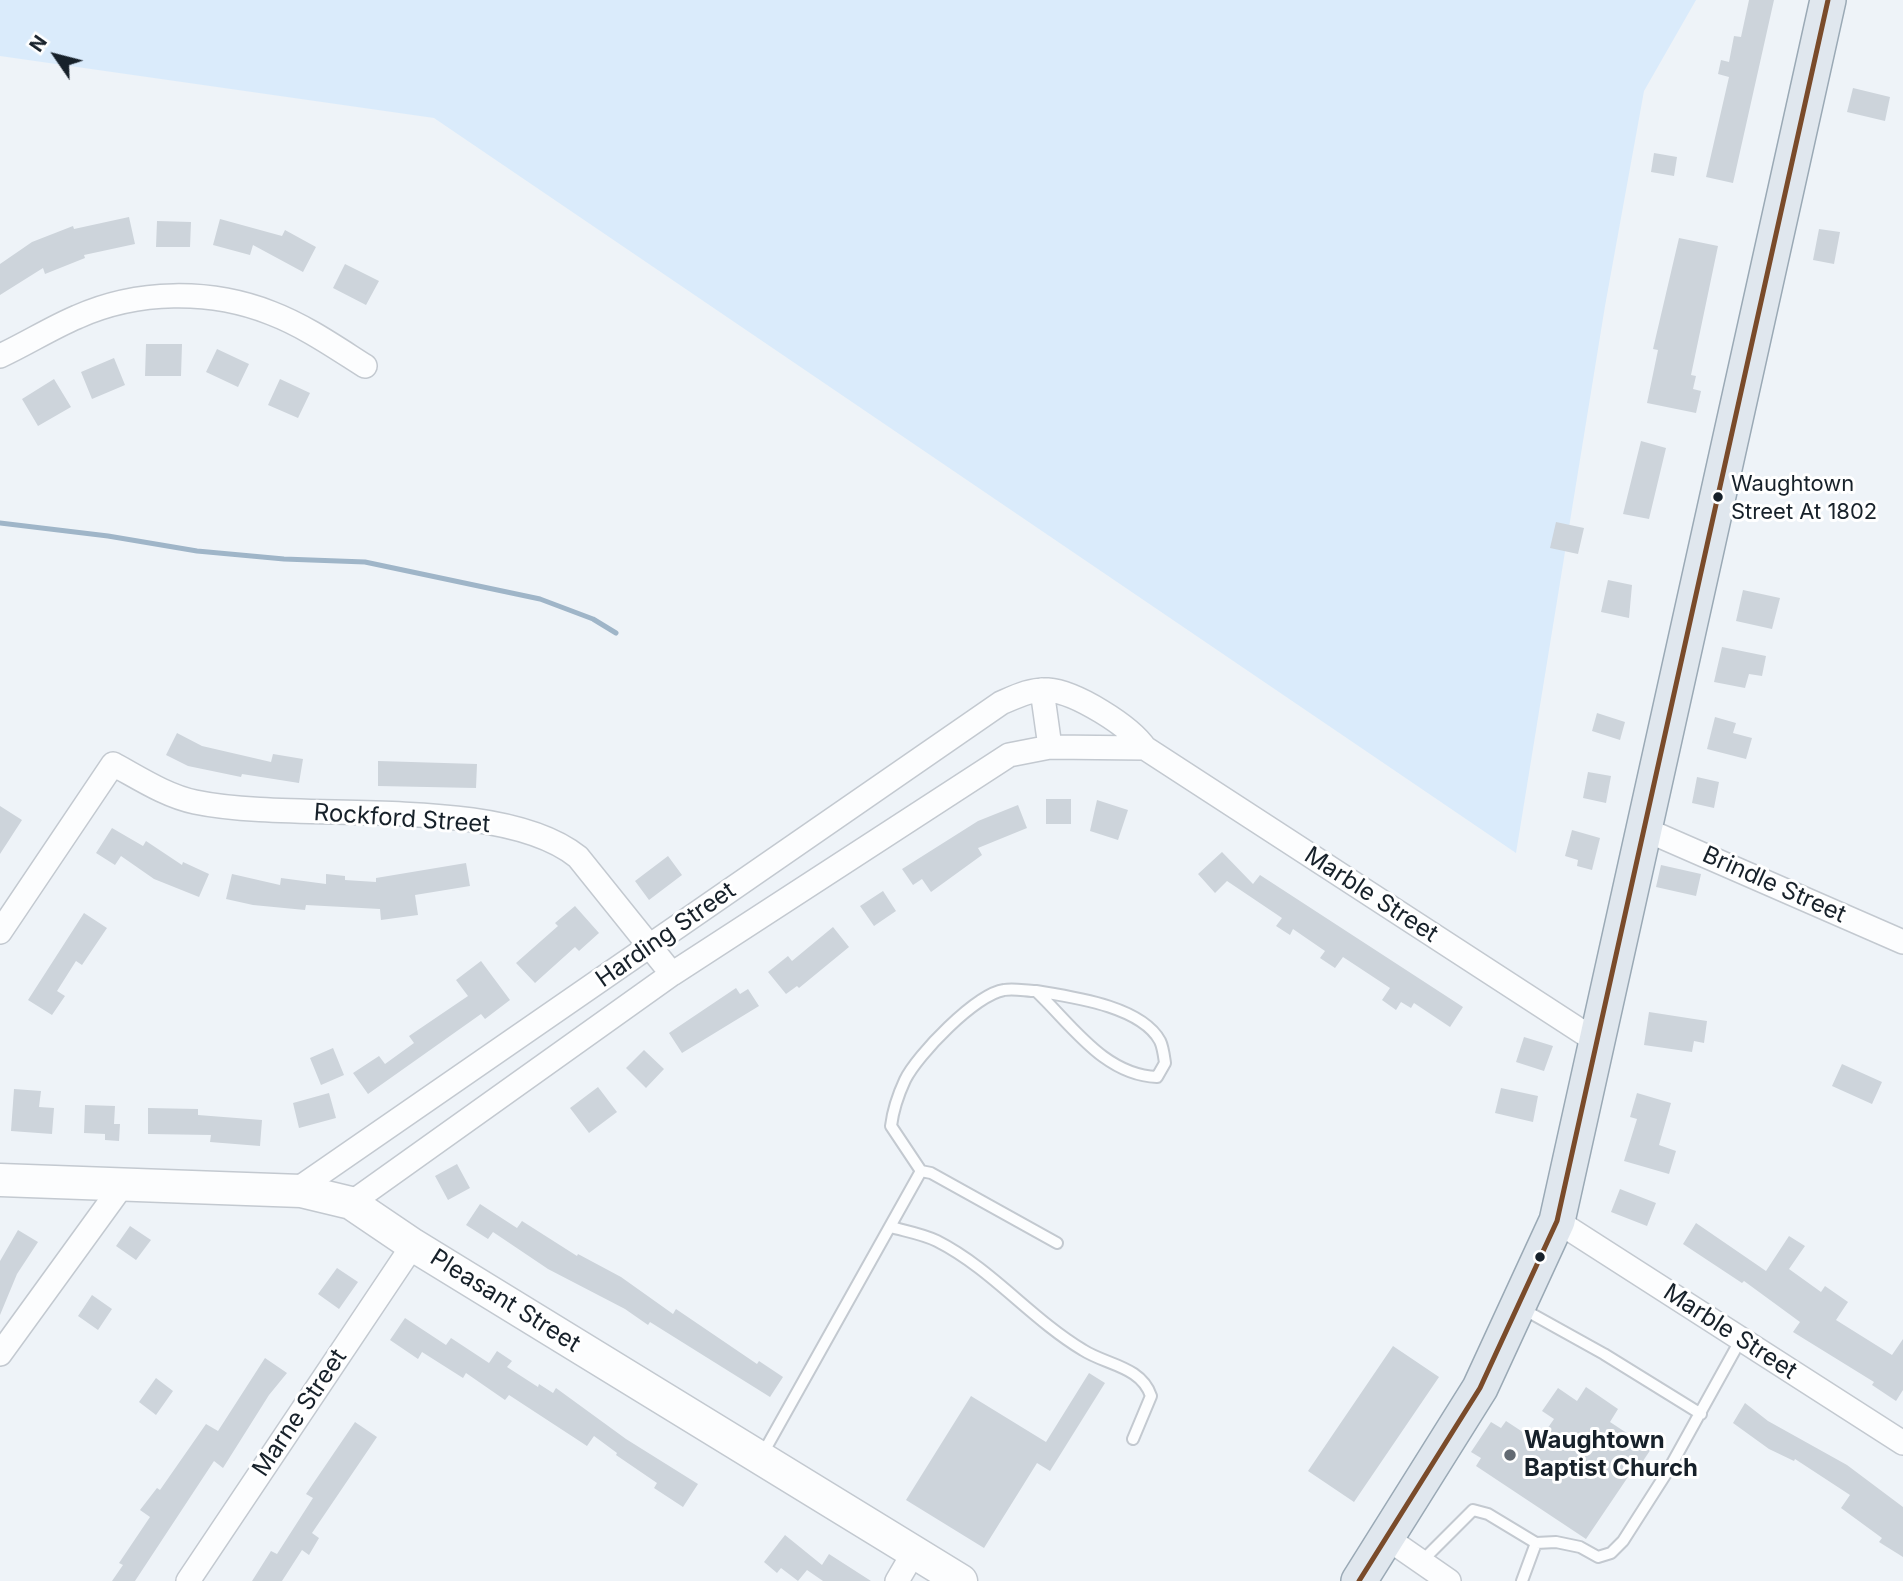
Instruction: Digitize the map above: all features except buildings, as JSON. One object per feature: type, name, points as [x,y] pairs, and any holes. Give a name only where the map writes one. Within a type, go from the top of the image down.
[{"type":"main road","points":[[1359,1581],[1480,1388],[1557,1221],[1828,0]]},
{"type":"street","points":[[0,356],[77,317],[110,306],[144,299],[204,296],[271,313],[302,327],[365,366]]},
{"type":"street","points":[[1042,690],[1050,747],[1145,748]]},
{"type":"street","name":"Harding Street","points":[[295,1191],[1001,703],[1028,691],[1042,690]]},
{"type":"street","name":"Marble Street","points":[[1042,690],[1072,696],[1136,735],[1145,748],[1597,1041]]},
{"type":"street","name":"Harding Street","points":[[351,1203],[672,974],[1009,755],[1050,747]]},
{"type":"street","name":"Rockford Street","points":[[4,916],[113,764],[170,794],[194,802],[244,809],[451,818],[516,827],[564,845],[578,857],[672,974]]},
{"type":"street","name":"Brindle Street","points":[[1644,829],[1903,942]]},
{"type":"street","name":"Pleasant Street","points":[[0,1180],[295,1191],[351,1203],[413,1245],[961,1581]]},
{"type":"street","points":[[0,1354],[124,1183]]},
{"type":"street","name":"Marble Street","points":[[1557,1221],[1903,1443]]},
{"type":"street","name":"Marne Street","points":[[188,1581],[413,1245]]},
{"type":"street","points":[[1387,1538],[1449,1581]]},
{"type":"street","points":[[897,1581],[914,1552]]},
{"type":"lane","points":[[1036,991],[1113,1065],[1136,1076],[1157,1077],[1165,1063],[1160,1041],[1146,1026],[1119,1010],[1036,991],[1003,990],[982,1000],[940,1035],[906,1077],[893,1111],[891,1126],[921,1171],[931,1173],[1056,1243]]},
{"type":"lane","points":[[760,1458],[921,1171]]},
{"type":"lane","points":[[891,1227],[935,1240],[996,1279],[1034,1316],[1085,1352],[1109,1359],[1147,1383],[1151,1396],[1133,1439]]},
{"type":"lane","points":[[1517,1307],[1604,1354],[1701,1414]]},
{"type":"lane","points":[[1421,1562],[1473,1510],[1488,1514],[1536,1543],[1556,1542],[1580,1547],[1598,1557],[1611,1553],[1623,1541],[1663,1480],[1741,1339]]},
{"type":"lane","points":[[1522,1581],[1536,1543]]},
{"type":"shaded area","points":[[0,0],[1696,0],[1644,91],[1605,306],[1516,853],[434,118],[0,56]]},
{"type":"waterway","points":[[0,523],[108,536],[197,551],[284,559],[365,562],[540,599],[593,619],[616,633]]},
{"type":"transit line","points":[[1359,1581],[1480,1388],[1557,1221],[1828,0]]},
{"type":"place","name":"Waughtown Street At 1802","points":[[1718,497]]},
{"type":"place","name":"Waughtown Baptist Church","points":[[1510,1455]]}]
